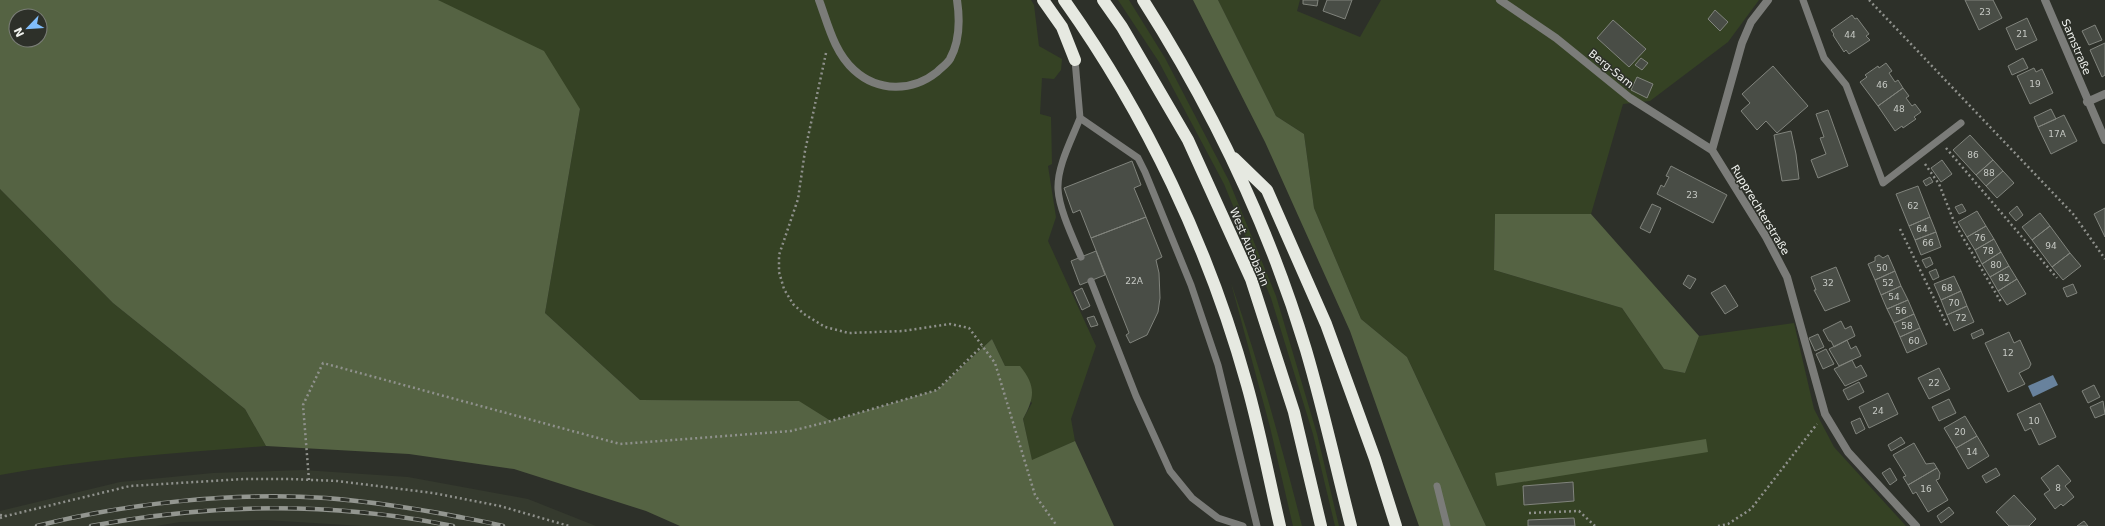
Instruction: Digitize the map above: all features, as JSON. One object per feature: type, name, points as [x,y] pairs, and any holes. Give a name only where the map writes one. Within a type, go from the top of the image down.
[{"type":"highway","points":[[1043,0],[1062,27],[1074,60]]},
{"type":"highway","points":[[1064,0],[1086,31],[1132,108],[1180,202],[1209,270],[1247,385],[1280,526]]},
{"type":"highway","name":"West Autobahn","points":[[1103,0],[1122,27],[1188,140],[1251,279],[1294,412],[1321,526]]},
{"type":"highway","name":"West Autobahn","points":[[1143,0],[1174,49],[1230,155],[1274,257],[1306,350],[1351,526]]},
{"type":"highway","points":[[1230,155],[1267,190],[1326,324],[1375,459],[1396,526]]},
{"type":"street","points":[[819,0],[840,52],[854,70],[867,80],[881,85],[902,88],[928,79],[949,61],[957,43],[957,0]]},
{"type":"street","name":"Berg-Sam","points":[[1500,0],[1556,38],[1630,98],[1712,150]]},
{"type":"street","points":[[1712,150],[1742,43],[1751,22],[1768,0]]},
{"type":"street","name":"Samstraße","points":[[2045,0],[2105,140]]},
{"type":"street","points":[[2088,102],[2105,94]]},
{"type":"street","name":"Rupprechterstraße","points":[[1712,150],[1766,237],[1787,277],[1825,414],[1848,452],[1916,526]]},
{"type":"lane","points":[[1803,0],[1824,58],[1846,85],[1883,183],[1961,123]]},
{"type":"lane","points":[[1074,60],[1080,118],[1061,169],[1058,189],[1067,223],[1081,257]]},
{"type":"lane","points":[[1080,118],[1138,158],[1145,172],[1191,285],[1218,365],[1257,526]]},
{"type":"lane","points":[[1091,281],[1136,396],[1170,471],[1192,498],[1218,518],[1243,526]]},
{"type":"lane","points":[[1437,486],[1447,526]]},
{"type":"path","points":[[1869,0],[2074,215],[2105,259]]},
{"type":"path","points":[[830,29],[805,151],[798,199],[779,255],[779,272],[784,289],[793,304],[804,314],[825,327],[849,333],[903,332],[950,324],[970,328],[995,363],[1036,495],[1057,526]]},
{"type":"path","points":[[1939,140],[2057,278]]},
{"type":"path","points":[[1919,156],[1940,184],[1955,224],[2001,302]]},
{"type":"path","points":[[1900,229],[1948,327]]},
{"type":"path","points":[[309,480],[303,405],[323,363],[620,444],[791,431],[831,421],[937,390],[982,346]]},
{"type":"path","points":[[1718,526],[1728,524],[1751,509],[1825,414]]},
{"type":"path","points":[[0,518],[130,486],[244,479],[337,481],[433,493],[500,506],[569,526]]},
{"type":"path","points":[[1529,513],[1579,511],[1595,526]]},
{"type":"path","points":[[0,515],[6,516]]},
{"type":"shaded area","points":[[303,470],[408,477],[528,499],[596,526],[362,526],[265,520],[180,522],[156,526],[0,526],[0,511],[120,482],[213,473]]},
{"type":"green space","points":[[0,0],[438,0],[544,51],[580,109],[545,313],[640,400],[799,401],[831,421],[937,390],[992,339],[1005,366],[1020,366],[1031,386],[1032,398],[1023,419],[1032,460],[1075,441],[1114,526],[680,526],[646,511],[514,469],[409,454],[266,446],[245,409],[113,303],[0,189]]},
{"type":"green space","points":[[438,0],[1031,0],[1034,5],[1039,46],[1062,59],[1061,70],[1054,79],[1042,78],[1040,114],[1051,117],[1052,164],[1048,166],[1056,217],[1048,241],[1096,346],[1071,419],[1075,441],[1032,461],[1023,419],[1032,403],[1005,366],[992,339],[937,390],[831,421],[798,401],[640,400],[545,313],[580,109]]},
{"type":"green space","points":[[1118,0],[1129,0],[1165,58],[1229,181],[1276,296],[1317,434],[1339,526],[1335,526],[1313,434],[1271,298],[1224,184],[1159,62]]},
{"type":"green space","points":[[1193,0],[1218,0],[1276,116],[1304,134],[1314,208],[1361,319],[1407,357],[1486,526],[1419,526],[1350,331],[1265,142]]},
{"type":"green space","points":[[1218,0],[1300,0],[1297,11],[1360,37],[1381,0],[1759,0],[1728,42],[1650,101],[1623,104],[1591,214],[1495,214],[1494,270],[1622,308],[1664,369],[1685,373],[1699,336],[1794,323],[1814,409],[1834,447],[1906,526],[1486,526],[1407,357],[1361,319],[1314,208],[1304,134],[1276,116]]},
{"type":"green space","points":[[0,189],[113,303],[245,409],[266,446],[99,461],[33,469],[0,475]]},
{"type":"green space","points":[[1495,214],[1591,214],[1699,336],[1685,373],[1664,369],[1622,308],[1494,270]]},
{"type":"green space","points":[[1231,283],[1269,404],[1302,526],[1293,526],[1270,427]]},
{"type":"green space","points":[[1706,439],[1708,452],[1497,486],[1495,473]]},
{"type":"water","points":[[2053,375],[2058,385],[2033,397],[2028,386]]},
{"type":"building","points":[[1303,0],[1318,0],[1317,6],[1303,4]]},
{"type":"building","points":[[1327,0],[1352,0],[1345,19],[1323,11]]},
{"type":"building","points":[[1965,0],[1993,0],[2002,18],[1979,30]]},
{"type":"building","points":[[1715,10],[1728,22],[1720,31],[1708,19]]},
{"type":"building","points":[[1852,15],[1855,19],[1857,18],[1869,34],[1866,36],[1870,40],[1849,54],[1846,50],[1844,52],[1831,30]]},
{"type":"building","points":[[2027,18],[2037,40],[2016,50],[2006,28]]},
{"type":"building","points":[[1613,20],[1646,49],[1629,67],[1597,38]]},
{"type":"building","points":[[2095,25],[2102,40],[2089,45],[2082,31]]},
{"type":"building","points":[[2105,43],[2105,75],[2102,77],[2090,50]]},
{"type":"building","points":[[1641,58],[1648,63],[1642,70],[1635,65]]},
{"type":"building","points":[[2023,58],[2028,68],[2012,75],[2008,66]]},
{"type":"building","points":[[1886,63],[1892,71],[1889,73],[1895,82],[1898,80],[1903,88],[1878,106],[1860,82],[1867,77],[1865,75],[1878,66],[1879,68]]},
{"type":"building","points":[[1773,66],[1808,106],[1777,133],[1766,121],[1757,130],[1741,111],[1750,103],[1742,94]]},
{"type":"building","points":[[2034,68],[2036,72],[2042,69],[2053,93],[2030,104],[2017,76]]},
{"type":"building","points":[[1637,77],[1653,84],[1647,98],[1631,90]]},
{"type":"building","points":[[1903,88],[1909,96],[1906,98],[1912,106],[1915,104],[1921,112],[1914,117],[1916,119],[1903,128],[1902,126],[1895,131],[1878,106]]},
{"type":"building","points":[[2051,109],[2056,119],[2038,127],[2034,117]]},
{"type":"building","points":[[1828,110],[1848,166],[1818,178],[1811,160],[1826,154],[1820,138],[1824,137],[1816,114]]},
{"type":"building","points":[[2064,115],[2077,141],[2051,154],[2038,127]]},
{"type":"building","points":[[1791,131],[1799,179],[1782,181],[1774,135]]},
{"type":"building","points":[[1970,135],[1993,160],[1976,175],[1953,150]]},
{"type":"building","points":[[1942,160],[1952,174],[1941,182],[1931,168]]},
{"type":"building","points":[[1993,160],[2003,171],[1986,186],[1976,175]]},
{"type":"building","points":[[1132,161],[1141,185],[1134,188],[1146,217],[1091,238],[1080,210],[1073,213],[1064,188]]},
{"type":"building","points":[[1671,166],[1727,195],[1713,223],[1657,194],[1661,185],[1664,187],[1669,177],[1666,176]]},
{"type":"building","points":[[2003,171],[2014,183],[1997,198],[1986,186]]},
{"type":"building","points":[[1930,177],[1933,182],[1926,186],[1923,181]]},
{"type":"building","points":[[1918,186],[1930,217],[1909,226],[1896,194]]},
{"type":"building","points":[[1652,204],[1661,208],[1650,233],[1640,228]]},
{"type":"building","points":[[1962,204],[1966,211],[1959,214],[1955,207]]},
{"type":"building","points":[[2017,206],[2023,215],[2016,221],[2009,213]]},
{"type":"building","points":[[2105,208],[2105,237],[2094,214]]},
{"type":"building","points":[[1977,211],[1986,226],[1967,237],[1958,222]]},
{"type":"building","points":[[2040,213],[2050,226],[2032,240],[2022,227]]},
{"type":"building","points":[[1146,217],[1162,257],[1156,260],[1159,273],[1160,298],[1158,312],[1147,335],[1130,343],[1126,335],[1129,333],[1091,238]]},
{"type":"building","points":[[1930,217],[1936,232],[1915,240],[1909,226]]},
{"type":"building","points":[[1986,226],[1994,239],[1975,250],[1967,237]]},
{"type":"building","points":[[2050,226],[2070,253],[2052,267],[2032,240]]},
{"type":"building","points":[[1936,232],[1941,247],[1921,255],[1915,240]]},
{"type":"building","points":[[1994,239],[2001,252],[1982,264],[1975,250]]},
{"type":"building","points":[[1096,251],[1105,275],[1080,285],[1071,261]]},
{"type":"building","points":[[2001,252],[2009,266],[1990,277],[1982,264]]},
{"type":"building","points":[[2070,253],[2081,266],[2063,280],[2052,267]]},
{"type":"building","points":[[1879,255],[1883,258],[1888,255],[1895,271],[1875,280],[1868,264],[1875,261],[1875,257]]},
{"type":"building","points":[[1930,257],[1933,264],[1926,268],[1922,260]]},
{"type":"building","points":[[2009,266],[2017,279],[1998,291],[1990,277]]},
{"type":"building","points":[[1836,267],[1850,301],[1825,311],[1814,290],[1816,290],[1811,277]]},
{"type":"building","points":[[1936,269],[1939,277],[1933,280],[1929,272]]},
{"type":"building","points":[[1895,271],[1901,286],[1881,295],[1875,280]]},
{"type":"building","points":[[1688,275],[1696,279],[1690,289],[1683,284]]},
{"type":"building","points":[[1954,276],[1961,291],[1941,300],[1934,284]]},
{"type":"building","points":[[2017,279],[2026,294],[2007,305],[1998,291]]},
{"type":"building","points":[[2073,284],[2077,293],[2067,297],[2063,288]]},
{"type":"building","points":[[1725,285],[1738,306],[1725,314],[1711,293]]},
{"type":"building","points":[[1901,286],[1908,300],[1887,309],[1881,295]]},
{"type":"building","points":[[1082,288],[1090,306],[1082,310],[1074,292]]},
{"type":"building","points":[[1961,291],[1967,306],[1947,315],[1941,300]]},
{"type":"building","points":[[1908,300],[1914,314],[1894,323],[1887,309]]},
{"type":"building","points":[[1967,306],[1974,322],[1954,331],[1947,315]]},
{"type":"building","points":[[1914,314],[1920,328],[1900,337],[1894,323]]},
{"type":"building","points":[[1094,316],[1098,325],[1091,327],[1087,318]]},
{"type":"building","points":[[1841,321],[1845,329],[1851,326],[1855,336],[1834,347],[1823,330]]},
{"type":"building","points":[[1920,328],[1927,344],[1907,353],[1900,337]]},
{"type":"building","points":[[1982,329],[1984,334],[1973,339],[1971,334]]},
{"type":"building","points":[[2009,332],[2014,343],[2020,340],[2031,364],[2029,368],[2019,373],[2025,384],[2008,392],[1985,343]]},
{"type":"building","points":[[1818,334],[1824,347],[1815,351],[1809,338]]},
{"type":"building","points":[[1847,340],[1851,349],[1856,346],[1861,356],[1839,366],[1829,349]]},
{"type":"building","points":[[1826,349],[1834,364],[1823,369],[1816,354]]},
{"type":"building","points":[[1852,360],[1856,368],[1861,365],[1867,376],[1845,386],[1834,369]]},
{"type":"building","points":[[1939,368],[1950,389],[1929,399],[1918,378]]},
{"type":"building","points":[[1859,382],[1864,392],[1848,400],[1843,390]]},
{"type":"building","points":[[2094,385],[2100,397],[2088,403],[2082,391]]},
{"type":"building","points":[[1888,393],[1898,414],[1869,428],[1859,407]]},
{"type":"building","points":[[1949,399],[1956,413],[1939,421],[1932,407]]},
{"type":"building","points":[[2103,401],[2105,414],[2095,418],[2090,407]]},
{"type":"building","points":[[2040,403],[2056,437],[2039,445],[2031,428],[2025,431],[2017,414]]},
{"type":"building","points":[[1965,416],[1977,436],[1956,448],[1944,428]]},
{"type":"building","points":[[1860,418],[1865,429],[1856,434],[1851,422]]},
{"type":"building","points":[[1977,436],[1989,456],[1968,469],[1956,448]]},
{"type":"building","points":[[1901,437],[1905,443],[1891,451],[1888,445]]},
{"type":"building","points":[[1914,443],[1926,464],[1934,463],[1937,468],[1908,485],[1903,477],[1906,476],[1893,455]]},
{"type":"building","points":[[2058,465],[2071,481],[2065,486],[2074,497],[2063,506],[2061,504],[2055,509],[2044,494],[2050,490],[2041,478]]},
{"type":"building","points":[[1890,468],[1897,480],[1890,485],[1882,473]]},
{"type":"building","points":[[1937,468],[1940,473],[1939,479],[1936,480],[1948,500],[1928,512],[1916,492],[1913,494],[1908,485]]},
{"type":"building","points":[[1996,468],[2000,475],[1986,483],[1982,476]]},
{"type":"building","points":[[1573,482],[1574,501],[1524,505],[1523,486]]},
{"type":"building","points":[[2014,495],[2036,519],[2029,526],[2009,526],[1996,512]]},
{"type":"building","points":[[1949,507],[1954,513],[1941,523],[1937,516]]},
{"type":"building","points":[[1574,518],[1575,526],[1528,526],[1528,520]]},
{"type":"building","points":[[2084,521],[2088,526],[2077,526]]},
{"type":"railway","points":[[37,526],[71,518],[143,505],[217,498],[254,497],[326,498],[385,504],[503,526]]},
{"type":"railway","points":[[91,526],[137,518],[182,513],[227,509],[272,508],[362,512],[453,526]]}]
